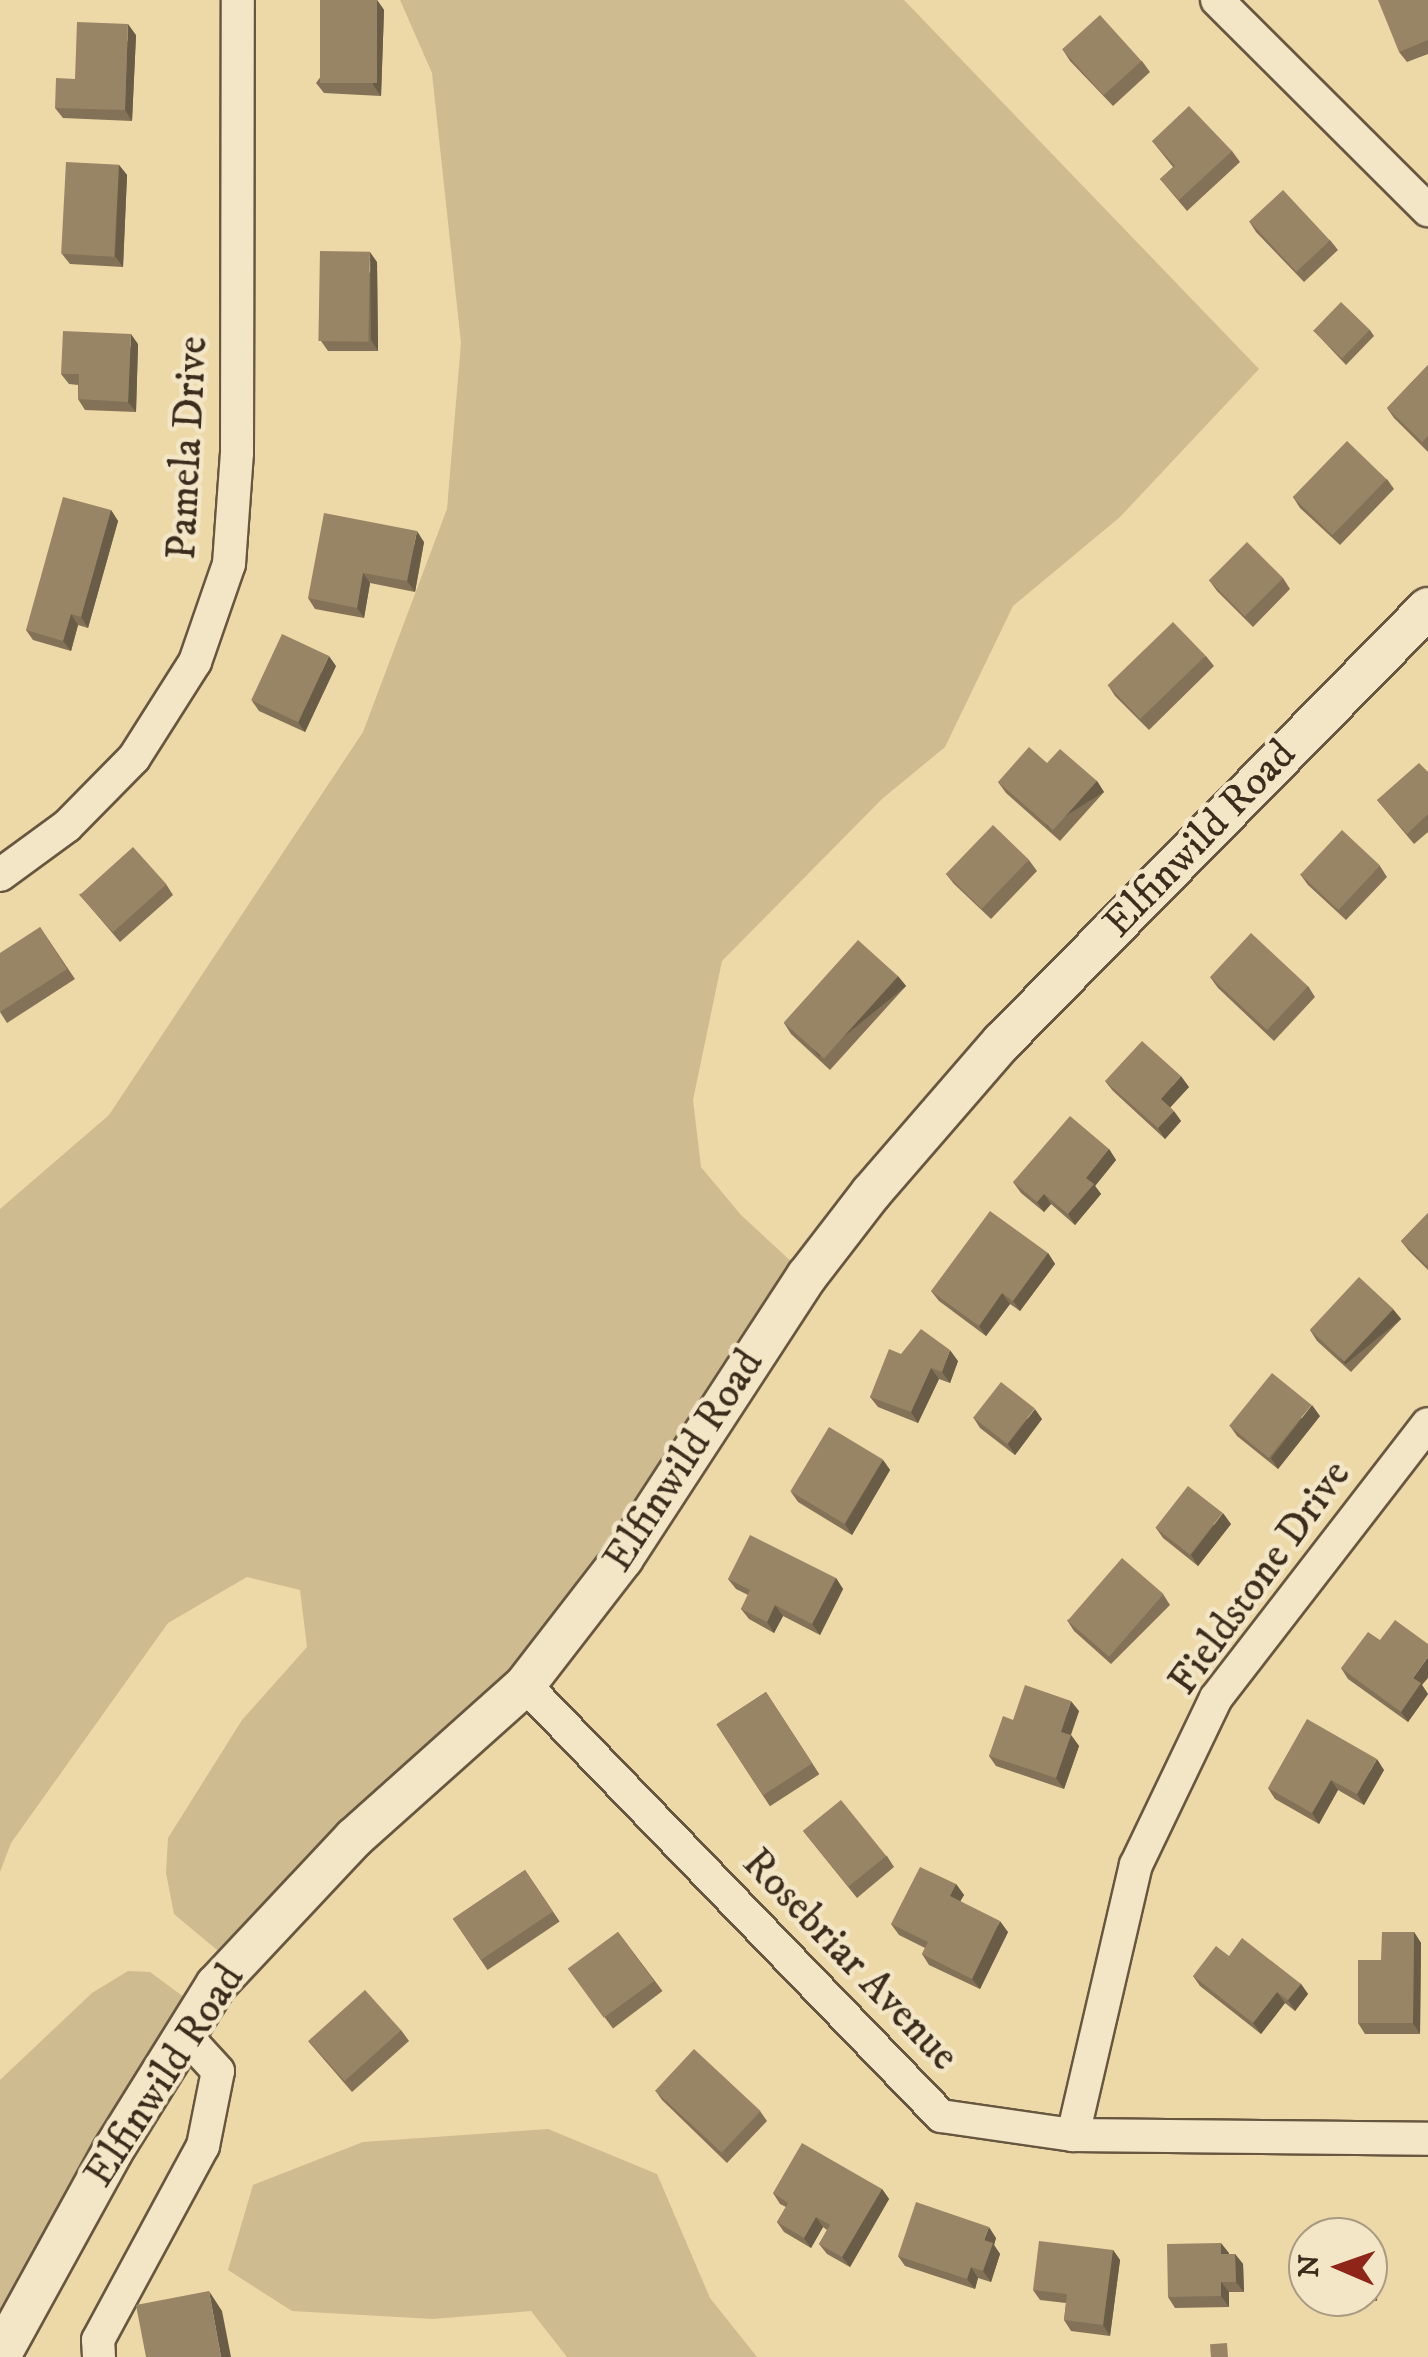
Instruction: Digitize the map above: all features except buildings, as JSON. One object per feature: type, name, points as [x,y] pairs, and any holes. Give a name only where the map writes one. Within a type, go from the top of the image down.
[{"type":"street","name":"Pamela Drive","points":[[0,874],[67,826],[134,758],[196,662],[229,564],[237,453],[238,0]]},
{"type":"street","points":[[1218,0],[1428,210]]},
{"type":"street","name":"Elfinwild Road","points":[[0,2356],[184,2034],[216,1986],[341,1851],[525,1685],[623,1558],[807,1276],[870,1193],[1002,1042],[1428,608]]},
{"type":"street","name":"Fieldstone Drive","points":[[1073,2135],[1136,1865],[1216,1698],[1428,1424]]},
{"type":"street","name":"Rosebriar Avenue","points":[[525,1685],[942,2116],[1073,2135],[1428,2140]]},
{"type":"street","points":[[99,2357],[98,2340],[203,2146],[218,2071],[184,2034]]},
{"type":"shaded area","points":[[400,0],[904,0],[1259,369],[1120,517],[1013,606],[945,747],[882,799],[722,961],[693,1100],[701,1167],[741,1215],[807,1276],[623,1558],[235,1965],[174,1914],[166,1873],[168,1838],[242,1720],[307,1647],[300,1590],[247,1577],[168,1623],[11,1843],[0,1872],[0,1209],[109,1115],[363,732],[447,509],[461,343],[432,73]]},
{"type":"shaded area","points":[[128,1971],[150,1972],[200,2009],[0,2356],[0,2080],[92,1993]]},
{"type":"shaded area","points":[[548,2129],[657,2174],[710,2298],[757,2357],[567,2357],[531,2311],[433,2319],[292,2311],[228,2270],[253,2185],[363,2142]]}]
